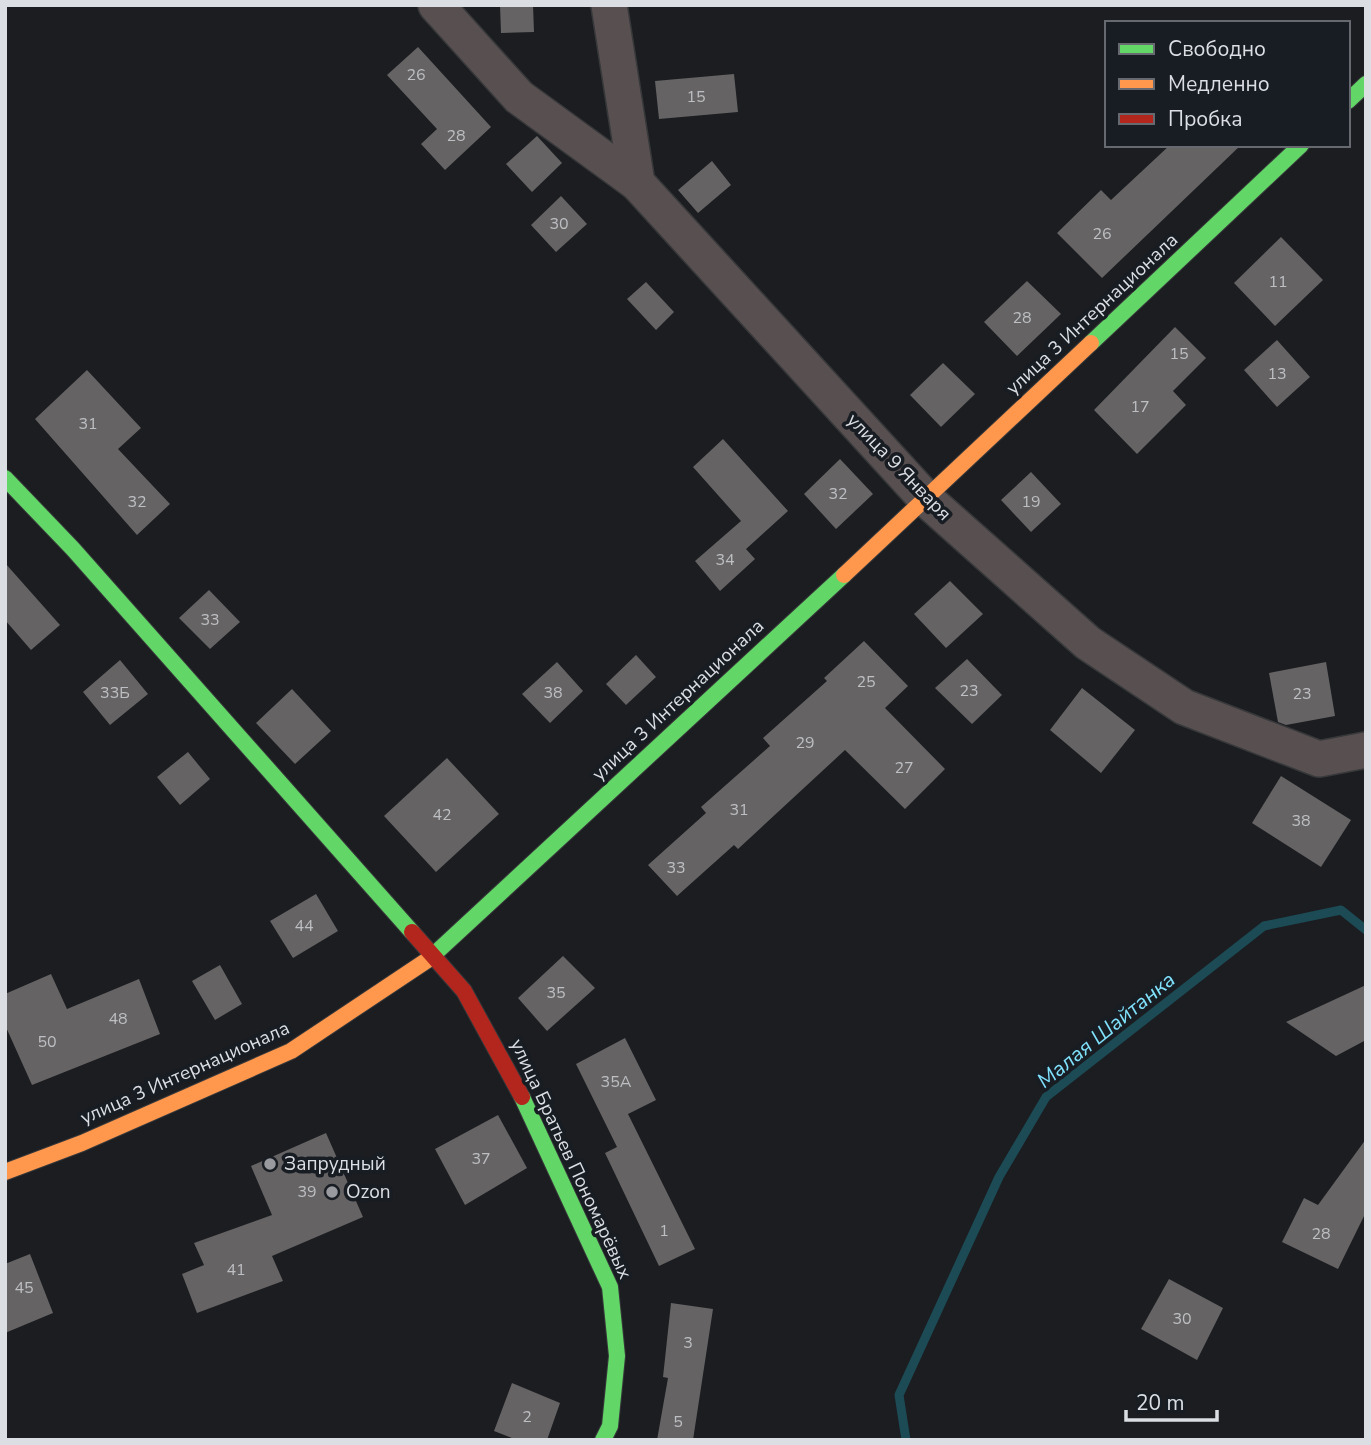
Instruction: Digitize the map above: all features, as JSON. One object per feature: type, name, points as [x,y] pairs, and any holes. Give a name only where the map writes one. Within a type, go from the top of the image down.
[{"type":"street","name":"улица 9 Января","points":[[436,5],[519,97],[637,183],[926,499],[1088,643],[1184,706],[1319,759],[1366,750]]},
{"type":"street","points":[[609,5],[637,183]]},
{"type":"street","points":[[1350,99],[1366,84]]},
{"type":"street","name":"улица 3 Интернационала","points":[[5,1172],[82,1143],[291,1051],[431,957],[926,499],[1299,147]]},
{"type":"street","name":"улица Братьев Пономарёвых","points":[[5,478],[82,560],[431,957],[464,991],[509,1068],[610,1287],[617,1356],[610,1426],[603,1440]]},
{"type":"building","points":[[500,5],[533,5],[534,32],[501,33]]},
{"type":"building","points":[[418,47],[491,127],[445,170],[421,144],[437,129],[387,75]]},
{"type":"building","points":[[734,74],[738,112],[659,119],[655,81]]},
{"type":"building","points":[[537,136],[562,163],[532,192],[506,164]]},
{"type":"building","points":[[1168,147],[1239,147],[1102,278],[1057,233],[1101,190],[1111,200]]},
{"type":"building","points":[[712,161],[731,185],[698,213],[678,190]]},
{"type":"building","points":[[561,196],[587,224],[556,252],[531,225]]},
{"type":"building","points":[[1281,237],[1323,280],[1275,326],[1234,283]]},
{"type":"building","points":[[1027,281],[1061,314],[1017,356],[984,322]]},
{"type":"building","points":[[646,282],[674,312],[656,330],[627,299]]},
{"type":"building","points":[[1175,327],[1206,358],[1173,391],[1186,405],[1137,454],[1094,410]]},
{"type":"building","points":[[1277,340],[1310,377],[1277,407],[1244,370]]},
{"type":"building","points":[[943,363],[975,394],[941,427],[910,395]]},
{"type":"building","points":[[87,370],[141,428],[118,449],[170,504],[137,535],[35,419]]},
{"type":"building","points":[[723,439],[788,511],[746,549],[755,559],[720,591],[695,561],[741,521],[693,467]]},
{"type":"building","points":[[840,459],[873,494],[836,529],[804,494]]},
{"type":"building","points":[[1031,472],[1061,504],[1031,532],[1001,500]]},
{"type":"building","points":[[5,563],[60,625],[31,650],[5,620]]},
{"type":"building","points":[[950,581],[983,614],[946,648],[914,614]]},
{"type":"building","points":[[209,590],[240,622],[210,649],[179,618]]},
{"type":"building","points":[[864,641],[908,686],[885,708],[945,769],[905,809],[845,750],[738,849],[734,845],[677,896],[648,865],[706,813],[701,807],[770,746],[763,738],[827,681],[824,678]]},
{"type":"building","points":[[636,655],[656,677],[626,705],[606,684]]},
{"type":"building","points":[[967,659],[1002,695],[972,724],[935,688]]},
{"type":"building","points":[[120,660],[148,694],[110,725],[83,692]]},
{"type":"building","points":[[557,662],[583,691],[550,723],[522,694]]},
{"type":"building","points":[[1326,662],[1335,716],[1286,725],[1278,722],[1269,673]]},
{"type":"building","points":[[1082,688],[1135,730],[1101,773],[1050,730]]},
{"type":"building","points":[[292,689],[331,731],[295,764],[256,723]]},
{"type":"building","points":[[188,752],[210,779],[180,805],[157,777]]},
{"type":"building","points":[[447,758],[499,814],[436,872],[384,816]]},
{"type":"building","points":[[1281,776],[1351,820],[1321,867],[1252,823]]},
{"type":"building","points":[[316,894],[338,931],[293,958],[270,921]]},
{"type":"building","points":[[563,956],[595,988],[547,1031],[518,998]]},
{"type":"building","points":[[220,965],[242,1004],[215,1020],[192,981]]},
{"type":"building","points":[[51,974],[67,1009],[139,979],[160,1034],[32,1085],[5,1025],[5,994]]},
{"type":"building","points":[[1366,985],[1366,1040],[1336,1056],[1286,1022]]},
{"type":"building","points":[[625,1038],[656,1100],[628,1114],[695,1249],[659,1266],[605,1153],[617,1147],[576,1064]]},
{"type":"building","points":[[498,1115],[527,1168],[465,1205],[435,1149]]},
{"type":"building","points":[[326,1133],[363,1217],[272,1256],[283,1281],[197,1313],[182,1274],[204,1265],[194,1243],[272,1215],[251,1166]]},
{"type":"building","points":[[1366,1139],[1366,1212],[1338,1269],[1282,1242],[1304,1198],[1318,1205]]},
{"type":"building","points":[[30,1254],[53,1313],[5,1333],[5,1264]]},
{"type":"building","points":[[1169,1279],[1223,1308],[1197,1360],[1141,1329]]},
{"type":"building","points":[[671,1303],[713,1309],[693,1440],[657,1440],[668,1378],[663,1377]]},
{"type":"building","points":[[512,1383],[560,1403],[547,1440],[517,1440],[494,1431]]},
{"type":"waterway","name":"Малая Шайтанка","points":[[906,1440],[899,1395],[999,1177],[1046,1097],[1264,926],[1341,910],[1366,930]]},
{"type":"traffic: fast","points":[[1350,99],[1366,84]]},
{"type":"traffic: fast","points":[[1091,343],[1299,147]]},
{"type":"traffic: fast","points":[[5,478],[73,549],[412,932]]},
{"type":"traffic: fast","points":[[429,959],[844,575]]},
{"type":"traffic: fast","points":[[522,1097],[610,1287],[617,1356],[610,1426],[603,1440]]},
{"type":"traffic: slow","points":[[844,575],[1091,343]]},
{"type":"traffic: slow","points":[[5,1172],[82,1143],[291,1051],[429,959]]},
{"type":"traffic: jam","points":[[412,932],[464,991],[522,1097]]},
{"type":"place","name":"Запрудный","points":[[270,1164]]},
{"type":"place","name":"Ozon","points":[[332,1192]]}]
